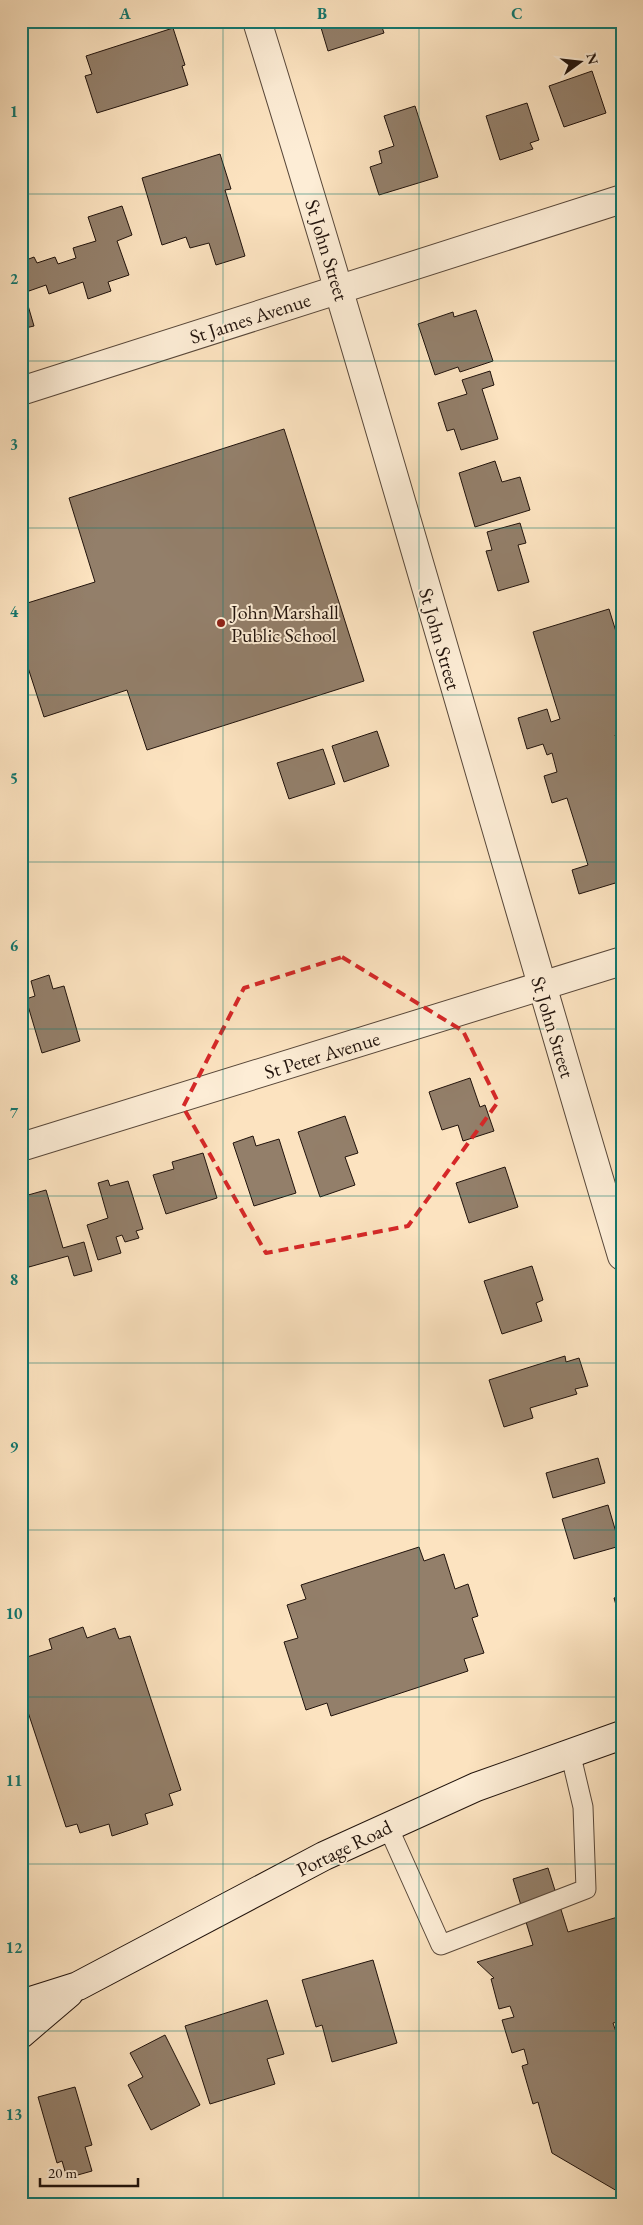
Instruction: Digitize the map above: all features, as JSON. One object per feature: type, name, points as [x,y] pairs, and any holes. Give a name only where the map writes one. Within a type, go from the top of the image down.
[{"type":"street","name":"St John Street","points":[[257,21],[340,289],[541,987],[622,1256]]},
{"type":"street","name":"St James Avenue","points":[[21,392],[622,200]]},
{"type":"street","name":"St Peter Avenue","points":[[21,1147],[622,961]]},
{"type":"street","name":"Portage Road","points":[[21,2004],[78,1986],[324,1856],[476,1787],[622,1735]]},
{"type":"street","name":"Portage Road","points":[[21,2034],[78,1986]]},
{"type":"lane","points":[[388,1827],[441,1945],[586,1889],[584,1807],[570,1752]]},
{"type":"highlighted area","points":[[342,957],[463,1031],[498,1102],[408,1226],[266,1253],[183,1107],[244,988]]},
{"type":"building","points":[[319,21],[380,21],[384,33],[328,51]]},
{"type":"building","points":[[173,28],[185,65],[182,66],[188,85],[97,113],[85,76],[92,74],[86,56]]},
{"type":"building","points":[[592,71],[606,113],[564,127],[549,86]]},
{"type":"building","points":[[527,103],[539,140],[530,143],[533,149],[500,160],[486,116]]},
{"type":"building","points":[[415,106],[438,177],[379,195],[370,167],[382,163],[379,151],[394,146],[384,116]]},
{"type":"building","points":[[220,154],[231,189],[225,190],[245,256],[216,265],[209,243],[190,248],[186,237],[162,245],[142,178]]},
{"type":"building","points":[[122,206],[132,235],[117,241],[129,275],[108,282],[111,291],[88,299],[83,282],[49,294],[46,285],[29,291],[21,269],[21,262],[34,257],[37,263],[55,257],[58,264],[76,258],[73,248],[96,241],[88,217]]},
{"type":"building","points":[[21,285],[34,326],[21,329]]},
{"type":"building","points":[[476,310],[493,361],[460,372],[458,367],[435,375],[418,324],[453,312],[454,317]]},
{"type":"building","points":[[490,371],[494,385],[482,389],[498,439],[461,450],[454,429],[447,431],[438,403],[467,394],[462,380]]},
{"type":"building","points":[[284,429],[364,681],[147,750],[127,690],[44,717],[21,646],[21,605],[95,582],[69,498]]},
{"type":"building","points":[[495,461],[502,482],[520,477],[530,510],[475,527],[459,473]]},
{"type":"building","points":[[520,523],[526,543],[518,545],[529,582],[498,591],[486,551],[492,550],[487,532]]},
{"type":"building","points":[[609,609],[622,651],[622,733],[615,735],[622,756],[622,881],[579,894],[572,870],[588,865],[567,798],[552,803],[544,776],[557,772],[552,753],[547,755],[543,744],[527,749],[518,718],[547,709],[551,722],[560,719],[533,632]]},
{"type":"building","points":[[377,731],[389,766],[344,782],[332,746]]},
{"type":"building","points":[[323,749],[335,784],[289,799],[277,763]]},
{"type":"building","points":[[49,975],[53,989],[64,986],[80,1041],[42,1053],[26,999],[35,996],[31,981]]},
{"type":"building","points":[[470,1078],[480,1107],[485,1105],[494,1131],[463,1141],[458,1125],[442,1130],[429,1092]]},
{"type":"building","points":[[345,1116],[358,1153],[345,1157],[355,1185],[320,1197],[298,1132]]},
{"type":"building","points":[[253,1136],[256,1146],[279,1139],[296,1193],[254,1206],[233,1143]]},
{"type":"building","points":[[203,1153],[217,1198],[166,1214],[153,1175],[174,1169],[172,1162]]},
{"type":"building","points":[[505,1167],[518,1207],[469,1223],[456,1183]]},
{"type":"building","points":[[108,1180],[110,1186],[128,1181],[143,1229],[136,1231],[139,1238],[125,1242],[122,1235],[116,1237],[121,1253],[98,1260],[87,1225],[108,1218],[98,1183]]},
{"type":"building","points":[[46,1190],[63,1248],[84,1242],[92,1271],[74,1276],[68,1256],[29,1267],[21,1242],[21,1197]]},
{"type":"building","points":[[532,1266],[543,1300],[536,1303],[542,1321],[502,1334],[484,1281]]},
{"type":"building","points":[[565,1356],[566,1362],[579,1358],[588,1386],[575,1389],[577,1394],[530,1408],[533,1418],[504,1427],[489,1380]]},
{"type":"building","points":[[598,1458],[605,1483],[553,1498],[546,1473]]},
{"type":"building","points":[[608,1505],[620,1546],[574,1559],[562,1519]]},
{"type":"building","points":[[419,1547],[424,1561],[444,1554],[455,1589],[468,1584],[478,1616],[472,1618],[484,1653],[464,1659],[468,1671],[331,1716],[327,1703],[306,1710],[284,1642],[298,1638],[287,1605],[306,1599],[301,1585]]},
{"type":"building","points":[[622,1596],[622,1626],[614,1598]]},
{"type":"building","points":[[83,1627],[87,1638],[115,1628],[119,1639],[130,1636],[181,1790],[169,1794],[173,1805],[145,1814],[148,1824],[112,1836],[109,1824],[80,1833],[77,1824],[66,1827],[21,1691],[21,1670],[28,1667],[24,1658],[52,1649],[49,1639]]},
{"type":"building","points":[[21,1844],[27,1864],[21,1866]]},
{"type":"building","points":[[548,1868],[568,1932],[621,1916],[622,1920],[622,2021],[613,2023],[622,2050],[622,2190],[619,2189],[617,2191],[552,2153],[538,2102],[533,2104],[522,2066],[528,2064],[524,2049],[512,2053],[502,2020],[514,2017],[510,2006],[499,2009],[491,1979],[494,1978],[477,1962],[533,1945],[513,1879]]},
{"type":"building","points":[[373,1960],[397,2043],[332,2062],[322,2025],[316,2027],[302,1980]]},
{"type":"building","points":[[267,2000],[284,2054],[267,2059],[275,2084],[210,2104],[185,2026]]},
{"type":"building","points":[[165,2035],[200,2105],[151,2130],[128,2085],[143,2077],[130,2053]]},
{"type":"building","points":[[75,2087],[92,2145],[85,2147],[92,2171],[67,2178],[62,2161],[57,2163],[38,2097]]},
{"type":"place","name":"John Marshall Public School","points":[[221,623]]}]
